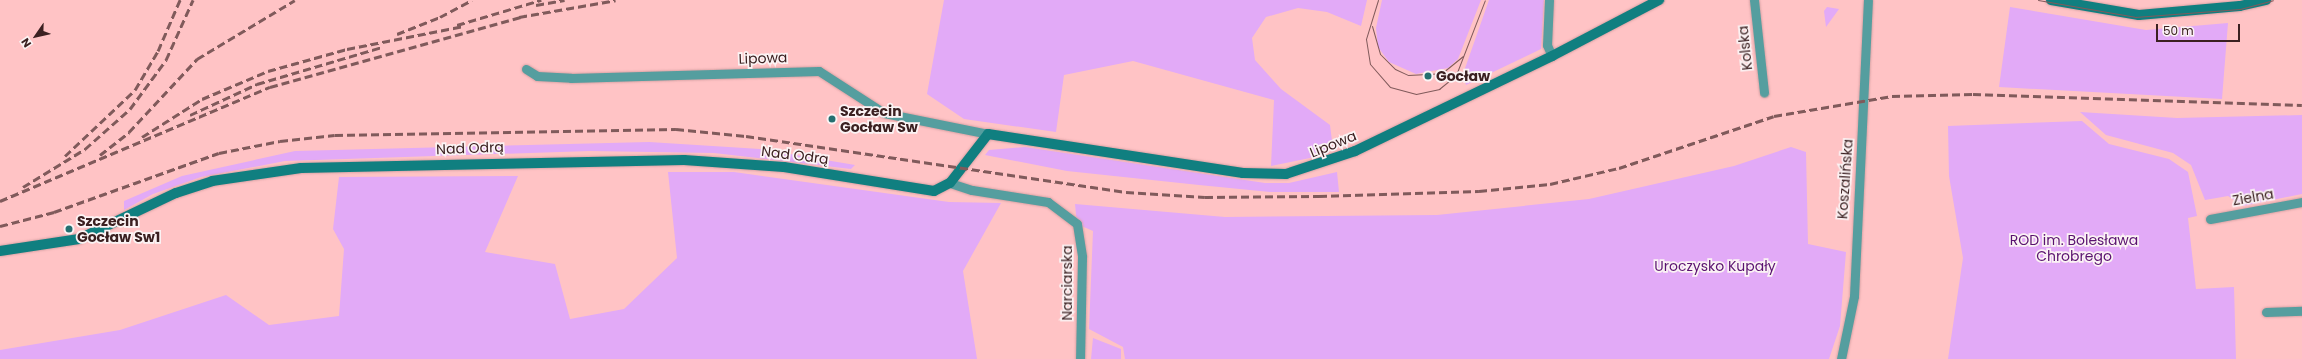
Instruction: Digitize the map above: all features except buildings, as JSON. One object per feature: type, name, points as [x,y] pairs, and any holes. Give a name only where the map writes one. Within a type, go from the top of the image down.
[{"type":"street","points":[[1549,0],[1547,45],[1552,56]]},
{"type":"street","name":"Lipowa","points":[[526,69],[537,76],[571,78],[819,71],[884,113],[988,134],[1243,173],[1286,174],[1343,156],[1552,56],[1658,0]]},
{"type":"street","name":"Kolska","points":[[1754,0],[1764,92]]},
{"type":"street","name":"Koszalińska","points":[[1841,359],[1854,296],[1868,0]]},
{"type":"street","points":[[2051,0],[2139,15],[2240,6],[2266,0]]},
{"type":"street","points":[[950,183],[988,134]]},
{"type":"street","name":"Nad Odrą","points":[[0,251],[72,241],[200,185],[285,169],[666,159],[770,166],[930,191],[950,183]]},
{"type":"street","name":"Narciarska","points":[[950,183],[965,189],[1048,202],[1077,224],[1082,257],[1080,359]]},
{"type":"street","name":"Zielna","points":[[2210,219],[2302,202]]},
{"type":"street","points":[[2266,312],[2302,311]]},
{"type":"green space","points":[[944,0],[1367,0],[1361,26],[1327,12],[1298,8],[1266,17],[1252,38],[1255,60],[1281,89],[1330,125],[1332,141],[1329,148],[1310,158],[1271,166],[1274,100],[1133,61],[1064,75],[1056,132],[964,119],[927,94]]},
{"type":"green space","points":[[1382,0],[1481,0],[1458,59],[1448,68],[1416,74],[1389,62],[1378,47],[1376,28]]},
{"type":"green space","points":[[1489,0],[1544,0],[1541,49],[1466,85],[1463,74]]},
{"type":"green space","points":[[1827,7],[1839,9],[1826,27],[1824,11]]},
{"type":"green space","points":[[2010,7],[2146,30],[2228,23],[2222,99],[1999,87]]},
{"type":"green space","points":[[2080,112],[2177,118],[2302,115],[2302,194],[2243,206],[2228,196],[2205,200],[2191,165],[2173,153],[2106,135]]},
{"type":"green space","name":"ROD im. Bolesława Chrobrego","points":[[2082,121],[2109,144],[2169,159],[2188,172],[2197,216],[2188,218],[2196,289],[2234,287],[2236,359],[1948,359],[1963,258],[1949,176],[1948,126]]},
{"type":"green space","points":[[649,142],[760,149],[855,165],[851,169],[714,153],[590,151],[285,161],[201,177],[153,194],[124,210],[124,201],[182,176],[295,151]]},
{"type":"green space","points":[[1025,147],[1265,183],[1289,183],[1337,172],[1339,192],[1270,192],[1199,185],[1067,171],[985,155],[989,150]]},
{"type":"green space","name":"Uroczysko Kupały","points":[[1791,147],[1806,152],[1808,244],[1846,252],[1840,326],[1829,359],[1125,359],[1123,347],[1089,329],[1093,231],[1077,224],[1075,204],[1225,217],[1437,215],[1589,199],[1734,166]]},
{"type":"green space","points":[[668,172],[734,172],[949,202],[1001,203],[963,271],[977,359],[0,359],[0,350],[120,330],[226,295],[269,325],[339,316],[344,249],[333,229],[339,177],[518,176],[485,252],[555,264],[570,319],[624,309],[677,258]]},
{"type":"green space","points":[[1093,338],[1121,349],[1121,359],[1091,359]]},
{"type":"tram line","points":[[1378,0],[1366,39],[1370,64],[1390,87],[1416,94],[1439,89],[1456,75],[1485,0]]},
{"type":"tram line","points":[[2038,0],[2135,17],[2240,9],[2273,0]]},
{"type":"tram line","points":[[1372,26],[1380,54],[1395,69],[1408,75],[1442,73],[1463,56]]},
{"type":"railway","points":[[65,156],[135,90],[158,51],[180,0]]},
{"type":"railway","points":[[23,187],[85,149],[130,109],[166,60],[193,0]]},
{"type":"railway","points":[[100,155],[129,132],[197,59],[295,0]]},
{"type":"railway","points":[[397,34],[440,17],[472,0]]},
{"type":"railway","points":[[457,25],[541,0]]},
{"type":"railway","points":[[536,5],[565,0]]},
{"type":"railway","points":[[519,17],[616,0]]},
{"type":"railway","points":[[0,201],[270,87],[525,16]]},
{"type":"railway","points":[[142,137],[202,99],[268,71],[347,49],[464,26]]},
{"type":"railway","points":[[190,115],[257,84],[382,47]]},
{"type":"railway","points":[[0,226],[54,212],[219,153],[280,141],[335,135],[676,129],[746,136],[1126,192],[1205,197],[1319,196],[1479,191],[1550,184],[1619,168],[1774,116],[1892,96],[1973,94],[2302,105]]},
{"type":"place","name":"Gocław","points":[[1428,76]]},
{"type":"place","name":"Szczecin Gocław Sw","points":[[832,119]]},
{"type":"place","name":"Szczecin Gocław Sw1","points":[[69,229]]}]
